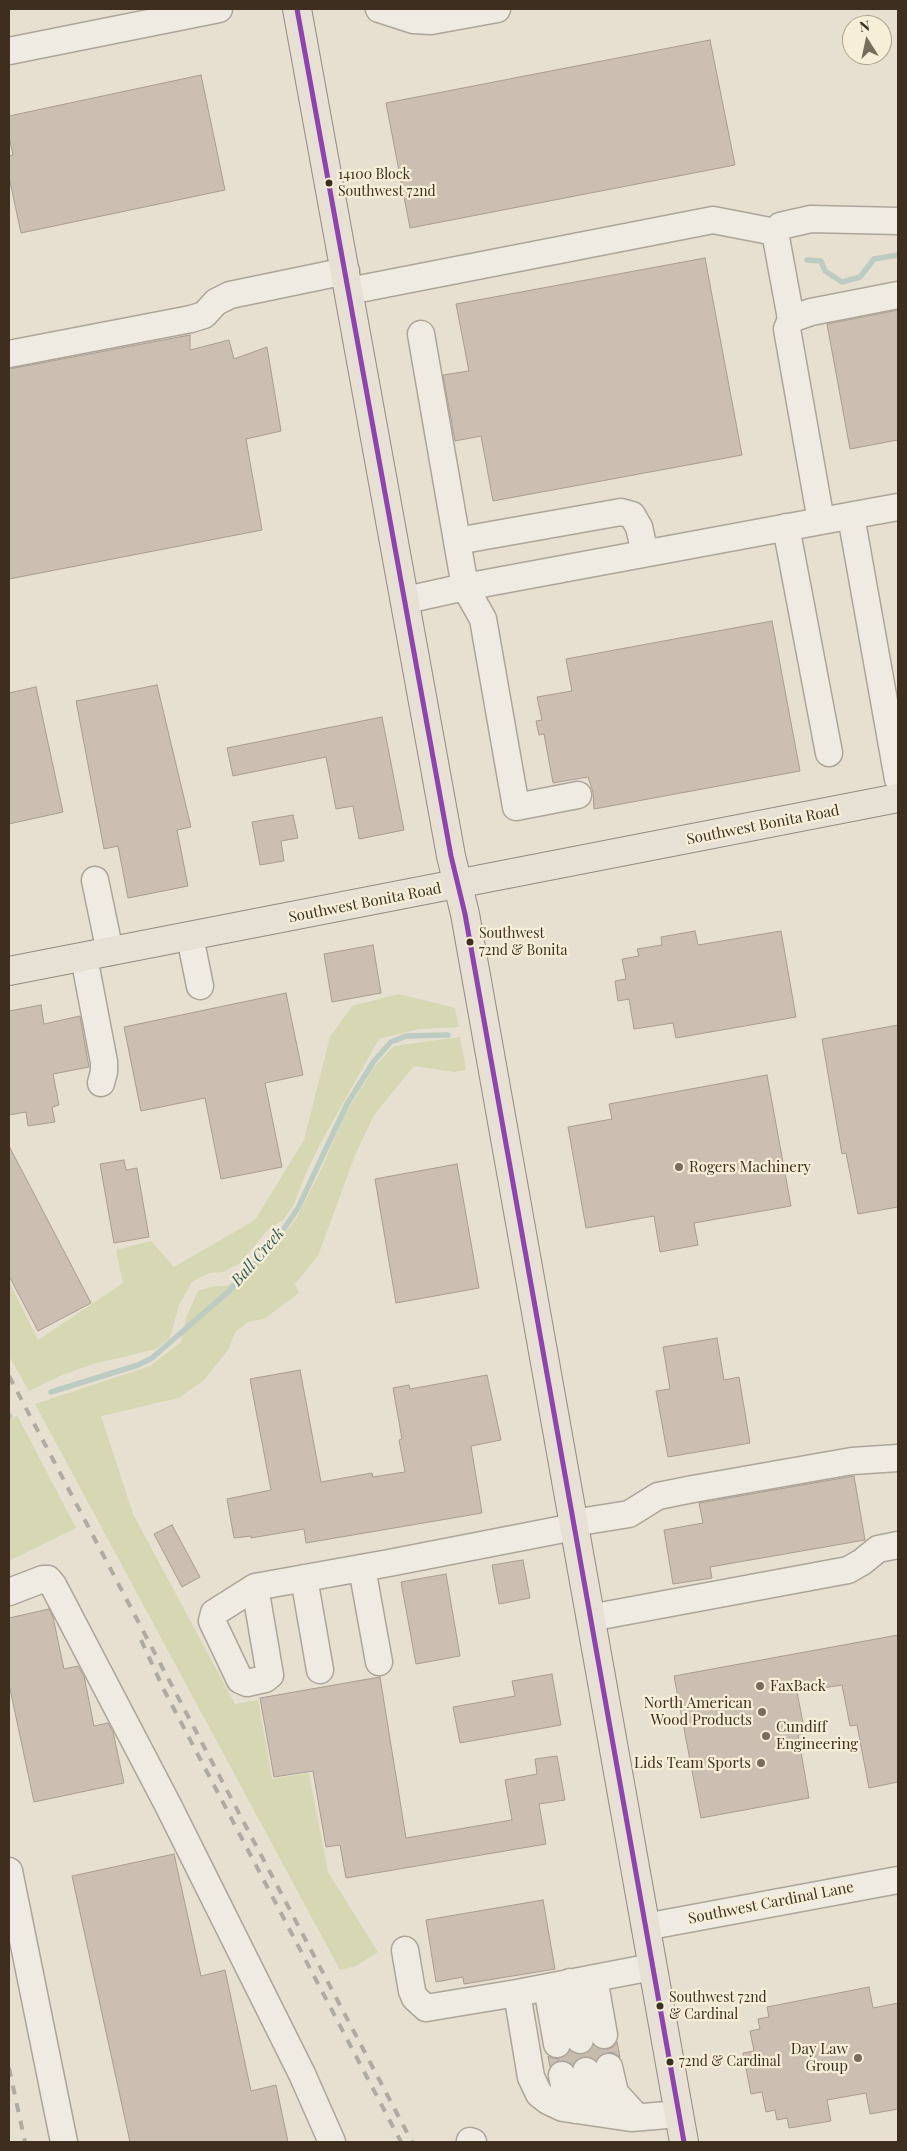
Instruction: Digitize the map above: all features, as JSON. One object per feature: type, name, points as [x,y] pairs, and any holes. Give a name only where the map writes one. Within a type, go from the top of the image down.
[{"type":"main road","points":[[297,9],[348,281],[451,856],[466,923],[684,2142]]},
{"type":"main road","name":"Southwest Bonita Road","points":[[9,972],[898,798]]},
{"type":"street","points":[[9,51],[219,9]]},
{"type":"street","points":[[381,9],[414,20],[431,21],[497,9]]},
{"type":"street","points":[[775,232],[780,226],[811,219],[898,221]]},
{"type":"street","points":[[9,354],[191,319],[204,315],[216,302],[230,295],[348,281],[713,220],[775,232]]},
{"type":"street","points":[[775,232],[791,319],[787,329],[821,521]]},
{"type":"street","points":[[791,319],[811,312],[898,295]]},
{"type":"street","points":[[421,334],[465,587],[483,619],[516,807],[578,795]]},
{"type":"street","points":[[406,600],[465,587],[898,507]]},
{"type":"street","points":[[457,541],[621,512],[632,514],[639,527],[645,553]]},
{"type":"street","points":[[851,516],[898,779]]},
{"type":"street","points":[[786,527],[829,753]]},
{"type":"street","points":[[95,880],[97,955],[104,1062],[101,1083]]},
{"type":"street","points":[[190,937],[200,986]]},
{"type":"street","points":[[255,1587],[362,1568],[629,1514],[658,1496],[852,1461],[898,1458]]},
{"type":"street","points":[[590,1618],[848,1570],[878,1549],[898,1545]]},
{"type":"street","points":[[362,1568],[379,1662]]},
{"type":"street","points":[[304,1578],[320,1670]]},
{"type":"street","points":[[9,1592],[43,1579],[48,1579],[53,1584],[169,1807],[302,2074],[332,2142]]},
{"type":"street","points":[[9,1871],[64,2142]]},
{"type":"street","name":"Southwest Cardinal Lane","points":[[645,1927],[898,1880]]},
{"type":"street","points":[[405,1950],[414,1998],[426,2008],[652,1967]]},
{"type":"street","points":[[570,1982],[581,2040],[570,1982]]},
{"type":"street","points":[[517,1993],[534,2086],[539,2094],[548,2101],[563,2108],[610,2115],[678,2114]]},
{"type":"street","points":[[586,2071],[614,2093],[610,2115],[580,2097],[586,2071]]},
{"type":"green space","points":[[398,994],[455,1008],[459,1027],[419,1029],[379,1039],[320,1144],[294,1204],[284,1219],[267,1231],[239,1264],[223,1272],[209,1273],[192,1282],[179,1305],[170,1338],[156,1349],[93,1364],[62,1375],[29,1391],[9,1356],[9,1281],[38,1340],[123,1283],[116,1250],[151,1241],[174,1267],[255,1220],[304,1140],[330,1037],[352,1006]]},
{"type":"green space","points":[[460,1037],[466,1070],[455,1072],[414,1066],[374,1115],[355,1155],[318,1256],[295,1284],[299,1293],[264,1319],[248,1322],[235,1332],[229,1349],[204,1380],[179,1398],[101,1416],[133,1514],[235,1704],[258,1700],[272,1779],[309,1773],[328,1872],[378,1952],[356,1966],[340,1970],[35,1404],[150,1366],[181,1342],[186,1318],[198,1291],[213,1286],[227,1286],[263,1260],[296,1219],[322,1168],[345,1114],[374,1067],[394,1046]]},
{"type":"green space","points":[[17,1415],[76,1528],[9,1561],[9,1421]]},
{"type":"building","points":[[710,40],[735,165],[410,228],[386,103]]},
{"type":"building","points":[[201,75],[225,190],[21,233],[9,177],[9,156],[13,155],[9,137],[9,116]]},
{"type":"building","points":[[705,258],[742,455],[493,501],[481,436],[455,441],[443,375],[469,371],[456,304]]},
{"type":"building","points":[[898,310],[898,440],[850,449],[827,324]]},
{"type":"building","points":[[190,335],[190,350],[229,340],[234,359],[267,347],[281,431],[246,439],[262,530],[9,579],[9,369]]},
{"type":"building","points":[[772,621],[800,771],[594,809],[593,792],[588,777],[553,783],[544,734],[539,735],[536,721],[542,720],[537,697],[572,691],[566,659]]},
{"type":"building","points":[[157,685],[191,827],[177,830],[188,886],[128,898],[118,846],[104,849],[76,701]]},
{"type":"building","points":[[36,687],[63,812],[9,824],[9,693]]},
{"type":"building","points":[[382,717],[404,830],[359,839],[353,806],[336,809],[326,757],[233,776],[227,748]]},
{"type":"building","points":[[293,815],[298,838],[281,841],[284,861],[260,865],[252,822]]},
{"type":"building","points":[[695,931],[698,945],[781,931],[796,1017],[676,1038],[673,1023],[634,1029],[629,999],[618,1001],[615,981],[626,979],[622,959],[639,956],[637,949],[662,945],[661,937]]},
{"type":"building","points":[[373,945],[381,993],[332,1002],[324,954]]},
{"type":"building","points":[[286,993],[303,1075],[265,1083],[282,1167],[221,1179],[205,1098],[141,1111],[124,1027]]},
{"type":"building","points":[[41,1005],[44,1024],[80,1016],[89,1067],[53,1074],[59,1105],[52,1107],[55,1122],[28,1126],[26,1112],[9,1115],[9,1011]]},
{"type":"building","points":[[898,1025],[898,1207],[858,1214],[846,1153],[842,1154],[822,1039]]},
{"type":"building","name":"Rogers Machinery","points":[[767,1075],[791,1206],[694,1223],[698,1245],[660,1252],[654,1216],[586,1228],[568,1127],[612,1119],[609,1104]]},
{"type":"building","points":[[9,1146],[91,1303],[38,1331],[9,1276]]},
{"type":"building","points":[[124,1160],[126,1170],[137,1168],[149,1237],[114,1243],[100,1164]]},
{"type":"building","points":[[457,1164],[479,1288],[396,1303],[375,1179]]},
{"type":"building","points":[[717,1338],[724,1380],[739,1377],[750,1443],[668,1457],[656,1391],[670,1389],[663,1347]]},
{"type":"building","points":[[300,1370],[321,1482],[372,1473],[373,1477],[405,1472],[399,1440],[402,1439],[393,1388],[409,1385],[410,1389],[487,1375],[501,1440],[471,1446],[482,1513],[306,1543],[304,1529],[251,1538],[251,1536],[234,1538],[227,1499],[271,1490],[250,1379]]},
{"type":"building","points":[[854,1476],[865,1540],[710,1567],[712,1578],[673,1584],[664,1530],[703,1523],[699,1503]]},
{"type":"building","points":[[172,1525],[200,1577],[182,1587],[154,1534]]},
{"type":"building","points":[[523,1560],[530,1598],[499,1604],[492,1565]]},
{"type":"building","points":[[446,1574],[460,1656],[416,1664],[401,1582]]},
{"type":"building","points":[[49,1609],[53,1617],[64,1669],[78,1666],[84,1676],[94,1726],[108,1723],[113,1732],[124,1783],[34,1802],[9,1684],[9,1618]]},
{"type":"building","points":[[898,1635],[898,1782],[869,1788],[857,1725],[850,1726],[842,1685],[797,1692],[805,1733],[798,1735],[809,1798],[701,1818],[674,1676]]},
{"type":"building","points":[[552,1674],[561,1725],[460,1743],[453,1707],[515,1696],[512,1681]]},
{"type":"building","points":[[380,1677],[406,1838],[512,1820],[505,1780],[537,1774],[535,1759],[557,1756],[565,1800],[539,1804],[546,1844],[346,1878],[340,1845],[326,1847],[313,1771],[274,1777],[260,1698]]},
{"type":"building","points":[[174,1854],[201,1976],[225,1970],[251,2091],[276,2085],[288,2142],[130,2142],[72,1876]]},
{"type":"building","points":[[543,1900],[555,1969],[464,1984],[463,1977],[436,1982],[426,1920]]},
{"type":"building","points":[[869,1987],[873,2008],[898,2003],[898,2109],[870,2114],[866,2093],[827,2100],[831,2121],[789,2128],[787,2118],[777,2120],[775,2110],[766,2112],[762,2092],[751,2094],[743,2053],[754,2051],[750,2031],[760,2029],[758,2019],[769,2017],[767,2007]]},
{"type":"building","points":[[617,2042],[620,2057],[614,2053],[606,2052],[596,2060],[583,2056],[576,2060],[573,2065],[567,2061],[559,2060],[550,2067],[548,2056],[560,2059],[570,2051],[583,2055],[594,2046],[606,2050],[613,2047]]},
{"type":"waterway","name":"Ball Creek","points":[[807,260],[821,261],[825,271],[842,282],[860,277],[874,259],[898,255]]},
{"type":"waterway","name":"Ball Creek","points":[[51,1392],[138,1365],[152,1358],[229,1291],[272,1246],[298,1208],[347,1104],[374,1061],[391,1042],[406,1036],[448,1035]]},
{"type":"tunnel","points":[[592,2038],[597,2069]]},
{"type":"tunnel","points":[[569,2042],[575,2073]]},
{"type":"railway","points":[[9,1376],[412,2142]]},
{"type":"railway","points":[[141,1640],[164,1690],[401,2142]]},
{"type":"railway","points":[[9,2068],[25,2142]]},
{"type":"transit line","points":[[297,9],[451,856],[465,914],[684,2142]]},
{"type":"place","name":"14100 Block Southwest 72nd","points":[[329,183]]},
{"type":"place","name":"Southwest 72nd & Bonita","points":[[470,942]]},
{"type":"place","name":"Rogers Machinery","points":[[679,1167]]},
{"type":"place","name":"FaxBack","points":[[760,1686]]},
{"type":"place","name":"North American Wood Products","points":[[762,1712]]},
{"type":"place","name":"Cundiff Engineering","points":[[766,1736]]},
{"type":"place","name":"Lids Team Sports","points":[[761,1763]]},
{"type":"place","name":"Southwest 72nd & Cardinal","points":[[660,2006]]},
{"type":"place","name":"Day Law Group","points":[[858,2058]]},
{"type":"place","name":"72nd & Cardinal","points":[[670,2062]]}]
